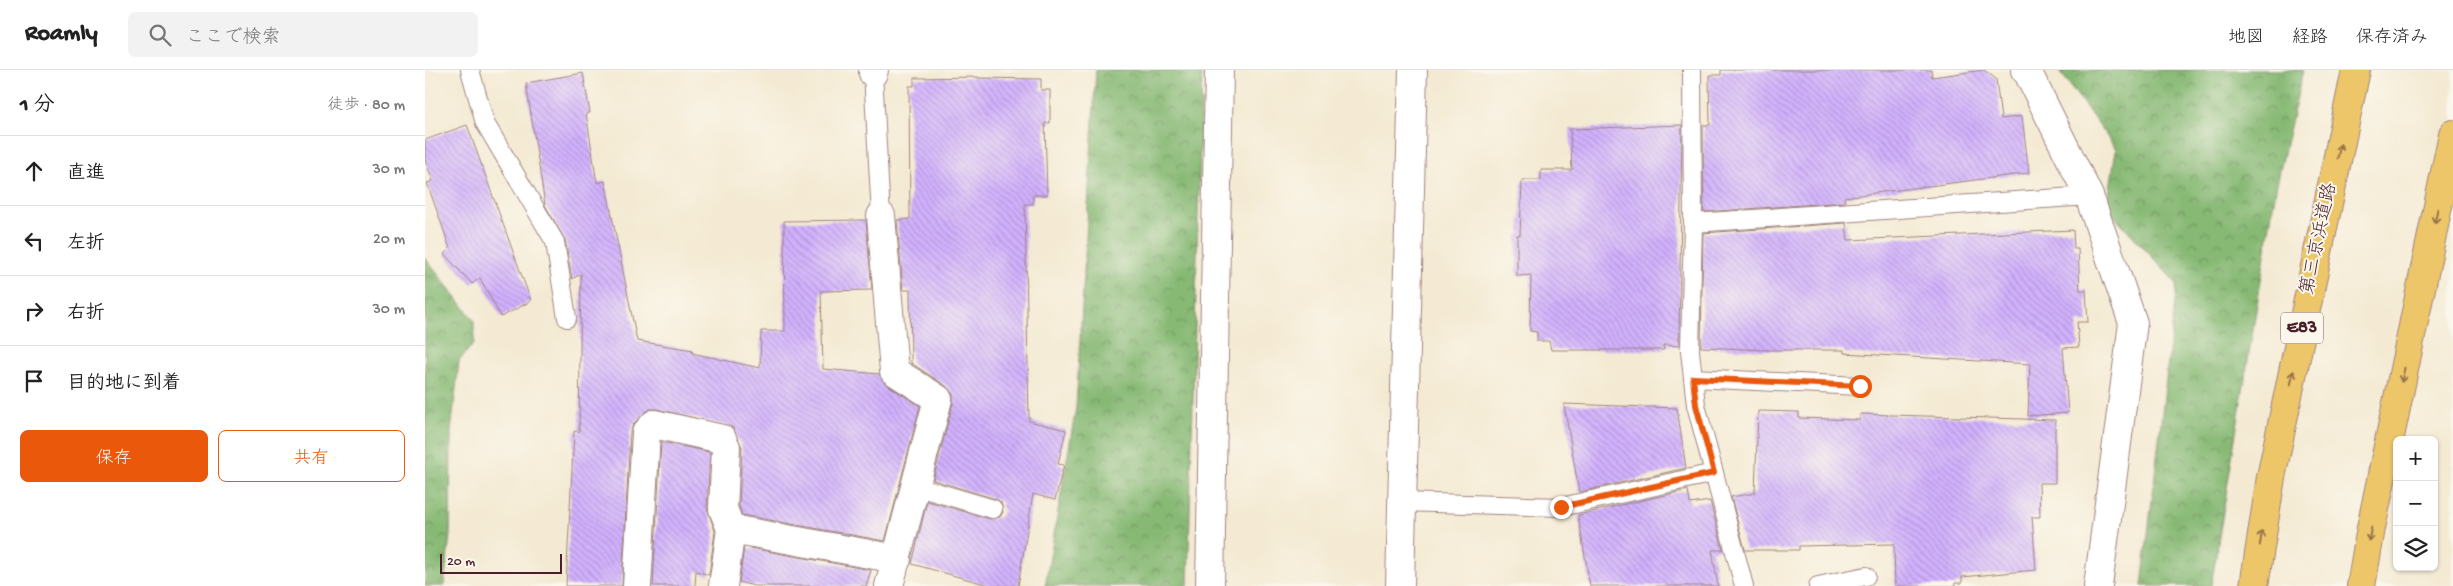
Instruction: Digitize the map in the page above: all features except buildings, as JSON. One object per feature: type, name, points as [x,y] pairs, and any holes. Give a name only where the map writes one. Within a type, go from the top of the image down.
[{"type":"highway","name":"第三京浜道路","points":[[2253,586],[2271,477],[2356,70]]},
{"type":"highway","points":[[2361,586],[2371,528],[2453,134]]},
{"type":"street","points":[[1210,586],[1219,70]]},
{"type":"street","points":[[1400,586],[1413,70]]},
{"type":"street","points":[[2025,70],[2029,73],[2089,196],[2133,323],[2099,586]]},
{"type":"street","points":[[881,216],[894,371],[938,398],[889,586]]},
{"type":"street","points":[[637,586],[646,432],[654,424],[722,439],[726,447],[723,509],[731,529],[723,586]]},
{"type":"street","points":[[731,529],[897,559]]},
{"type":"lane","points":[[470,70],[485,124],[555,242],[567,318]]},
{"type":"lane","points":[[1692,70],[1693,223],[1690,351],[1696,405],[1744,586]]},
{"type":"lane","points":[[873,72],[881,216]]},
{"type":"lane","points":[[1693,223],[2089,196]]},
{"type":"lane","points":[[1693,378],[1860,386]]},
{"type":"lane","points":[[1401,502],[1561,507],[1714,473]]},
{"type":"lane","points":[[915,486],[993,509]]},
{"type":"lane","points":[[1818,586],[1866,576]]},
{"type":"green space","points":[[1096,70],[1202,70],[1188,586],[1045,586],[1076,408]]},
{"type":"green space","points":[[2059,70],[2303,70],[2276,188],[2211,586],[2142,586],[2177,284],[2107,208],[2116,149]]},
{"type":"green space","points":[[425,258],[474,320],[474,343],[459,361],[451,432],[450,535],[444,586],[425,586]]},
{"type":"route","points":[[1561,507],[1714,473],[1696,405],[1693,378],[1860,386]]}]
